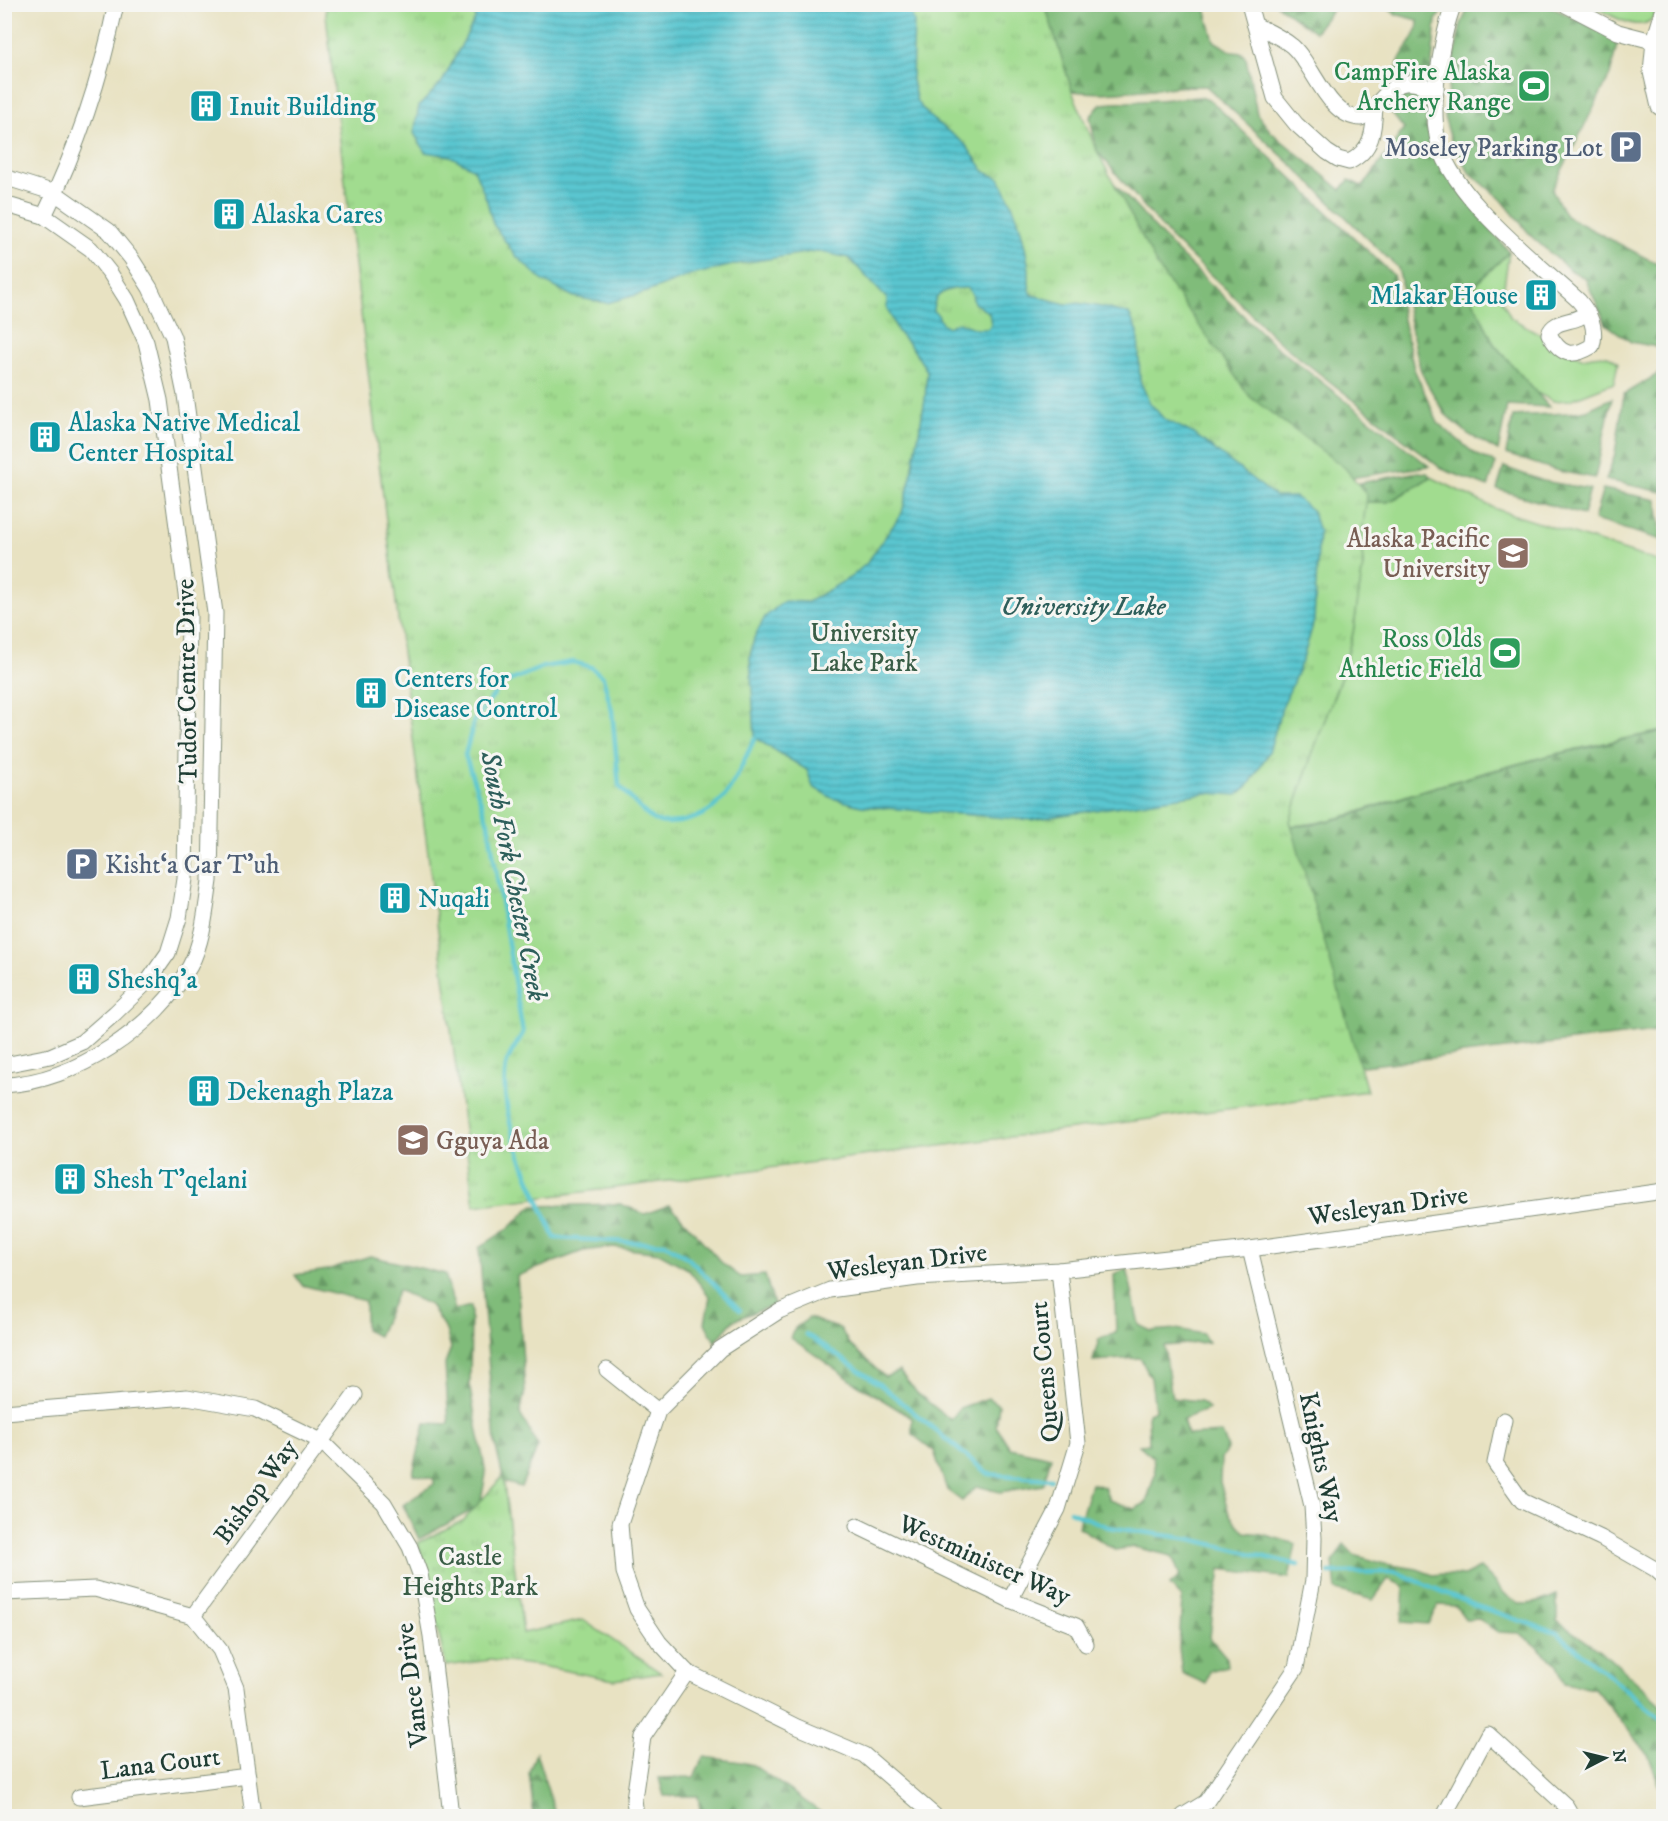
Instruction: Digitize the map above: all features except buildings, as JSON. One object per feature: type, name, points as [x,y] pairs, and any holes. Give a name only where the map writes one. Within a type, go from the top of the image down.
[{"type":"street","points":[[44,216],[74,151],[97,82],[116,4]]},
{"type":"street","points":[[1249,4],[1275,98],[1296,124],[1338,159],[1350,162],[1368,148],[1373,134],[1375,106]]},
{"type":"street","points":[[1454,4],[1443,39],[1436,90],[1434,107],[1437,138],[1452,171],[1473,201],[1499,230],[1579,301],[1587,312]]},
{"type":"street","points":[[1564,4],[1618,32],[1659,43]]},
{"type":"street","points":[[1659,107],[1651,72],[1659,43],[1664,8]]},
{"type":"street","points":[[1255,25],[1274,33],[1293,47],[1312,72],[1328,99],[1340,110],[1354,118],[1361,118],[1396,84],[1414,82],[1436,90]]},
{"type":"street","name":"Tudor Centre Drive","points":[[4,177],[55,193],[109,231],[131,258],[150,288],[173,337],[185,395],[215,613],[210,881],[204,924],[191,964],[171,994],[131,1033],[93,1059],[53,1077],[27,1084],[4,1085]]},
{"type":"street","name":"Tudor Centre Drive","points":[[4,204],[44,216],[91,249],[122,291],[146,342],[160,400],[189,616],[185,879],[179,918],[168,953],[149,980],[82,1042],[50,1056],[24,1063],[4,1065]]},
{"type":"street","name":"Wesleyan Drive","points":[[934,1816],[864,1755],[798,1727],[687,1672],[659,1642],[637,1609],[624,1572],[620,1524],[658,1411],[720,1350],[779,1311],[830,1290],[917,1278],[1059,1270],[1250,1249],[1664,1191]]},
{"type":"street","name":"Knights Way","points":[[1183,1816],[1206,1802],[1296,1668],[1313,1580],[1314,1538],[1311,1506],[1250,1249]]},
{"type":"street","name":"Queens Court","points":[[1010,1600],[1058,1509],[1078,1443],[1059,1270]]},
{"type":"street","points":[[607,1370],[658,1411]]},
{"type":"street","name":"Bishop Way","points":[[193,1616],[355,1395]]},
{"type":"street","name":"Vance Drive","points":[[4,1412],[187,1397],[255,1409],[321,1441],[384,1503],[410,1547],[420,1574],[431,1636],[451,1816]]},
{"type":"street","points":[[1504,1420],[1495,1463],[1522,1501],[1661,1569]]},
{"type":"street","name":"Westminister Way","points":[[857,1526],[1010,1600],[1076,1626],[1086,1644]]},
{"type":"street","points":[[4,1593],[95,1589],[193,1616],[219,1650],[236,1688],[253,1816]]},
{"type":"street","points":[[636,1816],[634,1799],[643,1737],[687,1672]]},
{"type":"street","points":[[1444,1816],[1488,1734],[1566,1806],[1572,1816]]},
{"type":"street","name":"Lana Court","points":[[79,1797],[248,1776]]},
{"type":"green space","name":"University Lake Park","points":[[325,5],[1045,5],[1072,91],[1097,151],[1159,269],[1250,397],[1345,468],[1367,495],[1361,541],[1363,565],[1353,633],[1342,674],[1290,821],[1367,1091],[474,1206],[407,693]]},
{"type":"green space","points":[[1045,5],[1204,5],[1214,41],[1232,52],[1242,53],[1246,58],[1257,114],[1271,132],[1341,190],[1349,180],[1363,187],[1404,129],[1387,107],[1397,94],[1404,89],[1429,91],[1426,115],[1432,144],[1450,177],[1509,252],[1476,284],[1472,298],[1494,344],[1549,407],[1507,405],[1498,451],[1468,434],[1445,414],[1420,368],[1398,268],[1292,165],[1206,86],[1105,93],[1072,91]]},
{"type":"green space","points":[[1277,5],[1336,5],[1315,32]]},
{"type":"green space","points":[[1384,5],[1446,5],[1436,20],[1430,83],[1397,77],[1399,61],[1415,36],[1418,20],[1395,14]]},
{"type":"green space","points":[[1470,5],[1547,5],[1618,40],[1610,75],[1552,190],[1566,216],[1663,267],[1663,348],[1631,342],[1606,324],[1585,278],[1570,270],[1532,237],[1502,200],[1469,172],[1452,143],[1444,116],[1461,24]]},
{"type":"green space","points":[[1590,5],[1659,5],[1654,16],[1647,22],[1639,24],[1629,23]]},
{"type":"green space","points":[[1200,97],[1211,101],[1393,275],[1414,369],[1438,423],[1475,454],[1496,463],[1488,487],[1442,469],[1278,341],[1171,238],[1097,151],[1090,117],[1101,104]]},
{"type":"green space","points":[[1056,136],[1091,158],[1175,250],[1274,345],[1429,466],[1343,479],[1265,432]]},
{"type":"green space","points":[[1509,252],[1502,300],[1511,318],[1583,358],[1602,355],[1610,357],[1618,363],[1614,383],[1570,400],[1553,401],[1535,392],[1494,344],[1472,298],[1476,284]]},
{"type":"green space","points":[[1663,371],[1663,492],[1606,480],[1615,454],[1624,394]]},
{"type":"green space","points":[[1612,398],[1595,478],[1558,471],[1506,454],[1513,416],[1587,410]]},
{"type":"green space","points":[[1504,467],[1543,481],[1590,489],[1583,515],[1497,489]]},
{"type":"green space","points":[[1418,472],[1427,473],[1431,477],[1387,502],[1365,502],[1349,485]]},
{"type":"green space","name":"Ross Olds Athletic Field","points":[[1431,477],[1496,509],[1663,563],[1663,731],[1513,765],[1424,790],[1343,817],[1292,826],[1290,821],[1342,674],[1353,633],[1363,565],[1361,541],[1365,502],[1387,502]]},
{"type":"green space","points":[[1603,489],[1657,500],[1662,540],[1594,520]]},
{"type":"green space","points":[[1663,731],[1663,1030],[1322,1071],[1278,827],[1311,825],[1349,816],[1424,790],[1544,757]]},
{"type":"green space","points":[[620,1204],[645,1214],[670,1205],[723,1264],[741,1277],[765,1275],[774,1305],[734,1320],[715,1342],[705,1323],[710,1297],[688,1269],[659,1253],[613,1247],[583,1251],[517,1276],[525,1391],[520,1414],[538,1446],[521,1487],[504,1482],[495,1443],[479,1248],[509,1228],[532,1206]]},
{"type":"green space","points":[[370,1256],[445,1274],[455,1310],[471,1306],[470,1389],[486,1474],[480,1506],[419,1539],[403,1505],[434,1484],[434,1479],[413,1474],[425,1423],[449,1424],[445,1364],[451,1348],[446,1330],[430,1305],[398,1290],[378,1336],[365,1330],[365,1301],[302,1285],[295,1275],[327,1270]]},
{"type":"green space","points":[[1127,1268],[1139,1325],[1151,1331],[1177,1329],[1203,1334],[1208,1342],[1164,1346],[1172,1398],[1200,1401],[1209,1409],[1183,1419],[1187,1435],[1222,1433],[1228,1448],[1221,1459],[1220,1482],[1229,1514],[1244,1532],[1262,1534],[1296,1544],[1289,1578],[1220,1569],[1210,1638],[1227,1658],[1228,1666],[1209,1671],[1206,1684],[1182,1673],[1179,1648],[1182,1598],[1170,1585],[1180,1576],[1172,1556],[1134,1547],[1115,1550],[1078,1527],[1091,1484],[1104,1487],[1109,1500],[1134,1509],[1146,1503],[1155,1474],[1153,1457],[1139,1445],[1149,1444],[1148,1413],[1155,1410],[1151,1378],[1140,1358],[1093,1361],[1099,1339],[1116,1333],[1114,1275]]},
{"type":"green space","points":[[809,1318],[841,1329],[849,1344],[885,1377],[899,1371],[917,1393],[951,1420],[960,1408],[988,1398],[999,1405],[996,1426],[1010,1448],[1051,1457],[1043,1485],[1000,1492],[977,1486],[962,1501],[947,1490],[934,1451],[912,1434],[912,1418],[854,1382],[791,1338],[795,1328]]},
{"type":"green space","name":"Castle Heights Park","points":[[503,1476],[523,1633],[583,1620],[661,1673],[614,1680],[541,1666],[490,1660],[446,1666],[418,1543],[464,1520]]},
{"type":"green space","points":[[1344,1544],[1354,1555],[1385,1564],[1417,1569],[1433,1575],[1464,1576],[1480,1568],[1505,1594],[1520,1603],[1529,1604],[1557,1595],[1557,1621],[1609,1657],[1663,1706],[1663,1795],[1648,1754],[1594,1688],[1564,1683],[1556,1663],[1520,1633],[1496,1632],[1479,1619],[1466,1620],[1456,1606],[1438,1605],[1428,1624],[1402,1622],[1404,1586],[1388,1579],[1373,1600],[1336,1590],[1333,1563]]},
{"type":"green space","points":[[536,1753],[556,1816],[534,1816],[529,1772]]},
{"type":"green space","points":[[704,1757],[753,1765],[826,1816],[701,1816],[698,1796],[664,1796],[659,1778],[694,1777]]},
{"type":"water","name":"University Lake","points":[[476,5],[909,5],[914,22],[912,80],[917,102],[931,118],[965,144],[985,172],[999,178],[1021,229],[1032,295],[1066,304],[1078,303],[1129,314],[1138,332],[1140,381],[1150,403],[1164,419],[1194,434],[1276,497],[1295,497],[1312,510],[1319,531],[1314,621],[1303,659],[1282,708],[1269,752],[1249,785],[1237,795],[1205,793],[1031,820],[861,806],[832,798],[813,787],[807,770],[755,738],[750,657],[754,638],[765,617],[784,601],[808,602],[851,577],[867,563],[902,513],[925,399],[927,371],[913,349],[898,332],[887,308],[887,299],[849,258],[817,251],[737,264],[688,276],[647,292],[607,303],[574,297],[543,281],[515,255],[493,224],[487,201],[474,169],[450,156],[425,152],[414,133],[419,106],[442,82],[475,19]],"holes":[[[967,288],[972,294],[974,303],[989,313],[991,324],[988,329],[976,329],[958,322],[948,327],[933,311],[936,299],[944,292]]]},
{"type":"waterway","name":"South Fork Chester Creek","points":[[740,1310],[688,1258],[666,1244],[555,1238],[528,1177],[512,1131],[507,1108],[506,1066],[523,1033],[488,823],[465,755],[474,721],[502,684],[543,667],[573,662],[591,667],[603,677],[612,711],[619,786],[643,812],[655,821],[679,822],[696,818],[709,811],[728,792],[755,738]]},
{"type":"waterway","name":"South Fork Chester Creek","points":[[806,1334],[882,1386],[988,1474],[1051,1479]]},
{"type":"waterway","name":"South Fork Chester Creek","points":[[1070,1511],[1108,1527],[1191,1539],[1298,1565]]},
{"type":"waterway","name":"South Fork Chester Creek","points":[[1329,1573],[1396,1572],[1474,1605],[1557,1633],[1664,1721]]},
{"type":"place","name":"CampFire Alaska Archery Range","points":[[1534,86]]},
{"type":"place","name":"Inuit Building","points":[[206,106]]},
{"type":"place","name":"Moseley Parking Lot","points":[[1626,147]]},
{"type":"place","name":"Alaska Cares","points":[[229,214]]},
{"type":"place","name":"Mlakar House","points":[[1541,295]]},
{"type":"place","name":"Alaska Native Medical Center Hospital","points":[[45,437]]},
{"type":"place","name":"Alaska Pacific University","points":[[1513,553]]},
{"type":"place","name":"Ross Olds Athletic Field","points":[[1505,653]]},
{"type":"place","name":"Centers for Disease Control","points":[[371,693]]},
{"type":"place","name":"Kisht‘a Car T’uh","points":[[82,864]]},
{"type":"place","name":"Nuqałi","points":[[395,898]]},
{"type":"place","name":"Sheshq’a","points":[[84,979]]},
{"type":"place","name":"Dekenagh Plaza","points":[[204,1091]]},
{"type":"place","name":"Gguya Ada","points":[[413,1140]]},
{"type":"place","name":"Shesh T’qelani","points":[[70,1179]]}]
